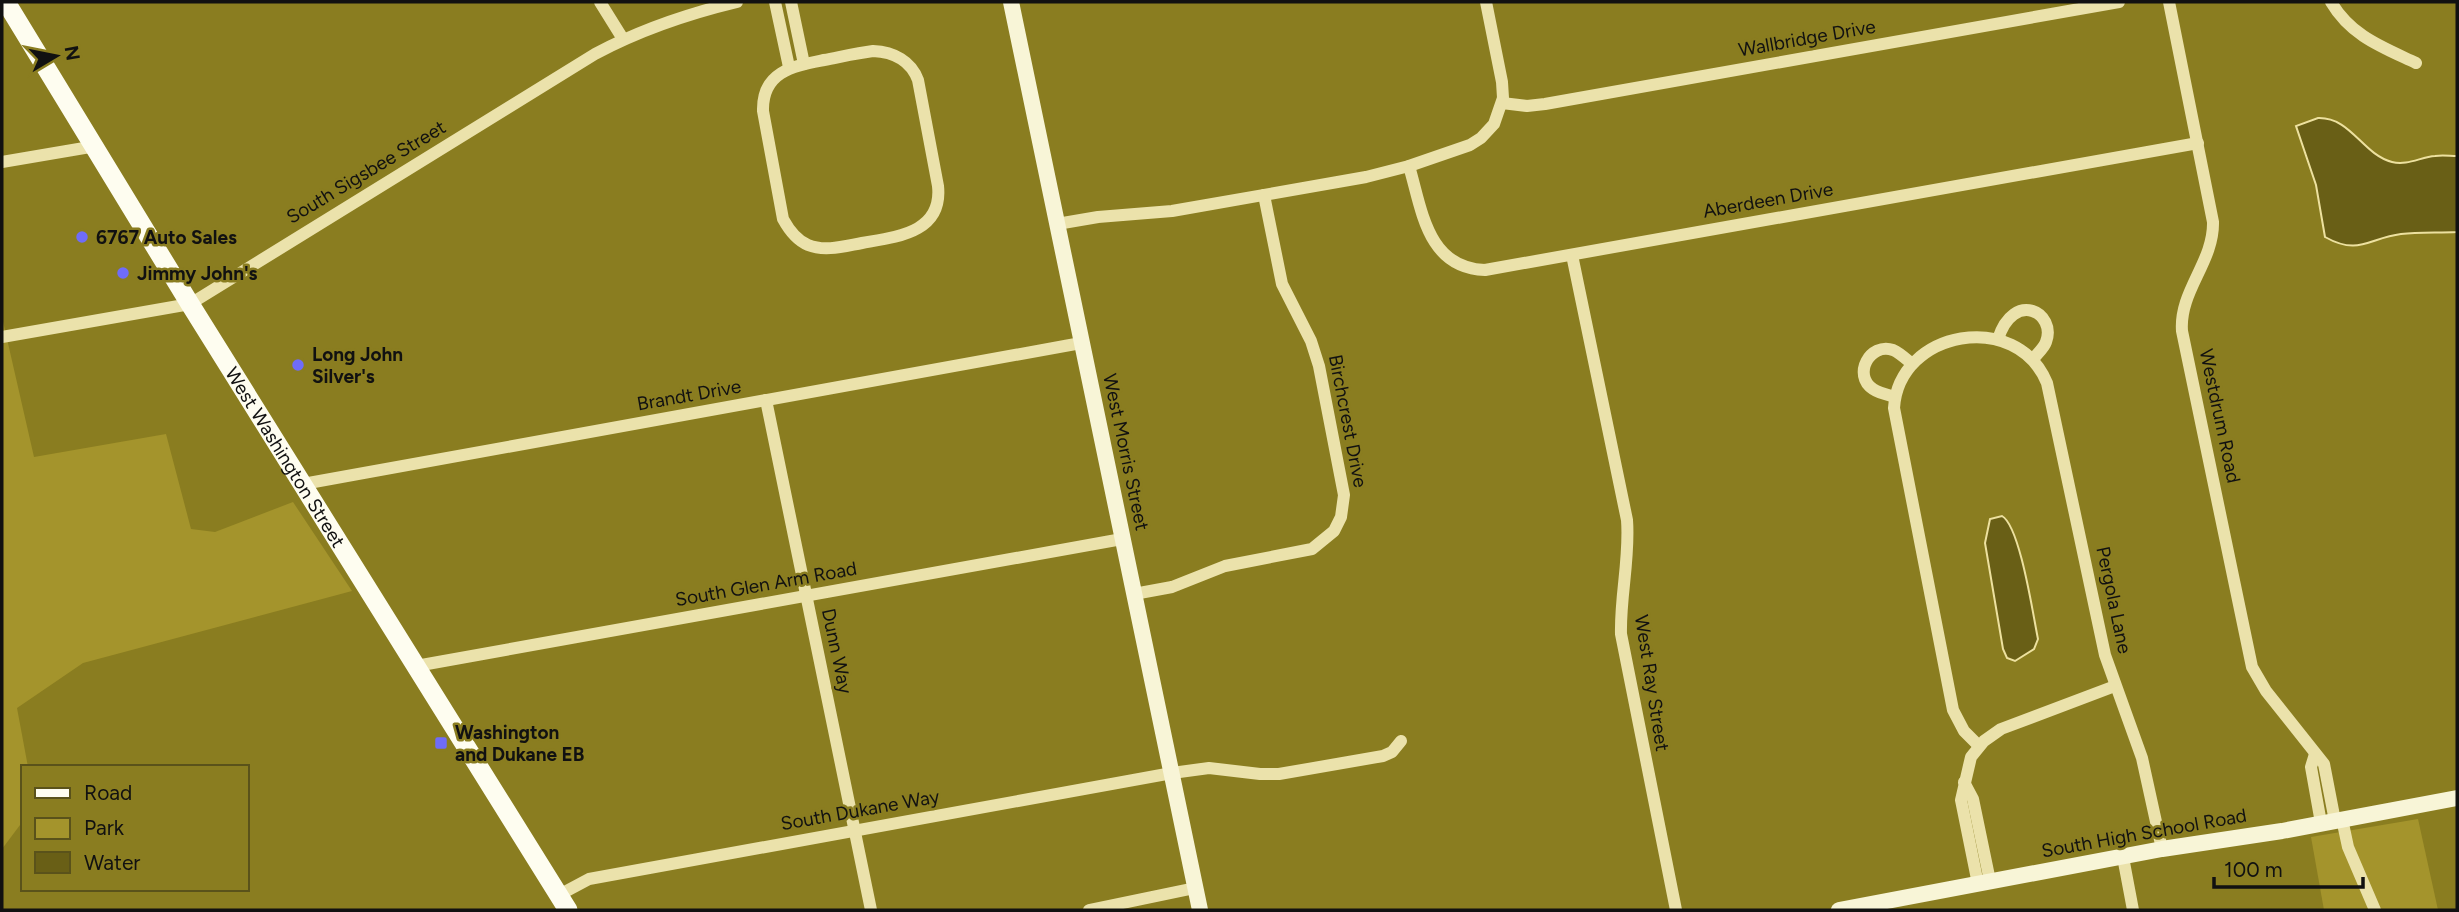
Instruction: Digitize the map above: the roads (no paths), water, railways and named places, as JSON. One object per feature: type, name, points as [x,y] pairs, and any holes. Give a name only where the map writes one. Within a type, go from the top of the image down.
[{"type":"main road","name":"West Washington Street","points":[[6,2],[190,303],[564,902]]},
{"type":"street","points":[[600,2],[623,39]]},
{"type":"street","name":"South Sigsbee Street","points":[[2,337],[190,303],[563,73],[623,39],[684,16],[737,2]]},
{"type":"street","points":[[775,2],[789,67]]},
{"type":"street","points":[[791,2],[804,64]]},
{"type":"street","name":"West Morris Street","points":[[1011,2],[1200,910]]},
{"type":"street","points":[[1057,224],[1107,216],[1172,211],[1366,177],[1409,166],[1474,143],[1494,124],[1502,103],[1502,82],[1486,2]]},
{"type":"street","name":"Wallbridge Drive","points":[[1502,103],[1540,105],[2119,2]]},
{"type":"street","name":"Westdrum Road","points":[[2169,2],[2213,232],[2206,258],[2185,301],[2182,331],[2252,667],[2266,691],[2315,754],[2311,767],[2375,910]]},
{"type":"street","points":[[2331,2],[2342,18],[2365,40],[2416,63]]},
{"type":"street","points":[[873,51],[888,52],[905,62],[916,74],[939,186],[939,197],[932,215],[919,228],[901,236],[830,249],[803,243],[789,231],[783,219],[763,111],[767,90],[775,79],[789,67],[804,64],[873,51]]},
{"type":"street","name":"Aberdeen Drive","points":[[1409,166],[1429,233],[1442,253],[1457,264],[1471,269],[1489,270],[2198,143]]},
{"type":"street","points":[[2,162],[96,146]]},
{"type":"street","name":"Birchcrest Drive","points":[[1134,594],[1168,588],[1218,569],[1306,551],[1321,543],[1334,531],[1339,521],[1344,500],[1319,366],[1311,341],[1282,284],[1264,195]]},
{"type":"street","name":"West Ray Street","points":[[1572,255],[1627,520],[1628,544],[1621,602],[1621,634],[1676,910]]},
{"type":"street","points":[[1979,746],[1964,731],[1953,710],[1895,416],[1895,397],[1902,377],[1912,364],[1933,348],[1980,338],[1998,339],[2018,347],[2033,359],[2045,344],[2047,324],[2038,314],[2025,310],[2012,314],[2006,320],[1998,339]]},
{"type":"street","name":"Brandt Drive","points":[[303,484],[1081,343]]},
{"type":"street","points":[[1895,397],[1876,391],[1869,385],[1864,377],[1865,364],[1873,353],[1884,349],[1897,352],[1912,364]]},
{"type":"street","name":"Pergola Lane","points":[[2033,359],[2043,374],[2049,391],[2105,655],[2142,758],[2162,849]]},
{"type":"street","name":"Dunn Way","points":[[766,400],[871,910]]},
{"type":"street","name":"South Glen Arm Road","points":[[416,666],[1122,539]]},
{"type":"street","points":[[1984,883],[1961,800],[1971,757],[1979,746],[2003,728],[2115,686]]},
{"type":"street","name":"South Dukane Way","points":[[564,902],[589,879],[1172,773],[1209,768],[1260,775],[1289,773],[1384,756],[1392,752],[1401,741]]},
{"type":"street","name":"South High School Road","points":[[1839,910],[2162,849],[2457,798]]},
{"type":"street","points":[[2123,857],[2133,910]]},
{"type":"street","points":[[1089,910],[1195,888]]},
{"type":"water","points":[[2318,118],[2339,123],[2372,152],[2392,162],[2457,156],[2457,232],[2401,234],[2356,245],[2347,245],[2325,237],[2316,185],[2296,126]]},
{"type":"water","points":[[2002,516],[2009,523],[2020,553],[2038,639],[2034,649],[2015,661],[2007,658],[2003,649],[1985,543],[1990,519]]},
{"type":"place","name":"6767 Auto Sales","points":[[82,237]]},
{"type":"place","name":"Jimmy John's","points":[[123,273]]},
{"type":"place","name":"Long John Silver's","points":[[298,365]]},
{"type":"place","name":"Washington and Dukane EB","points":[[441,743]]}]
